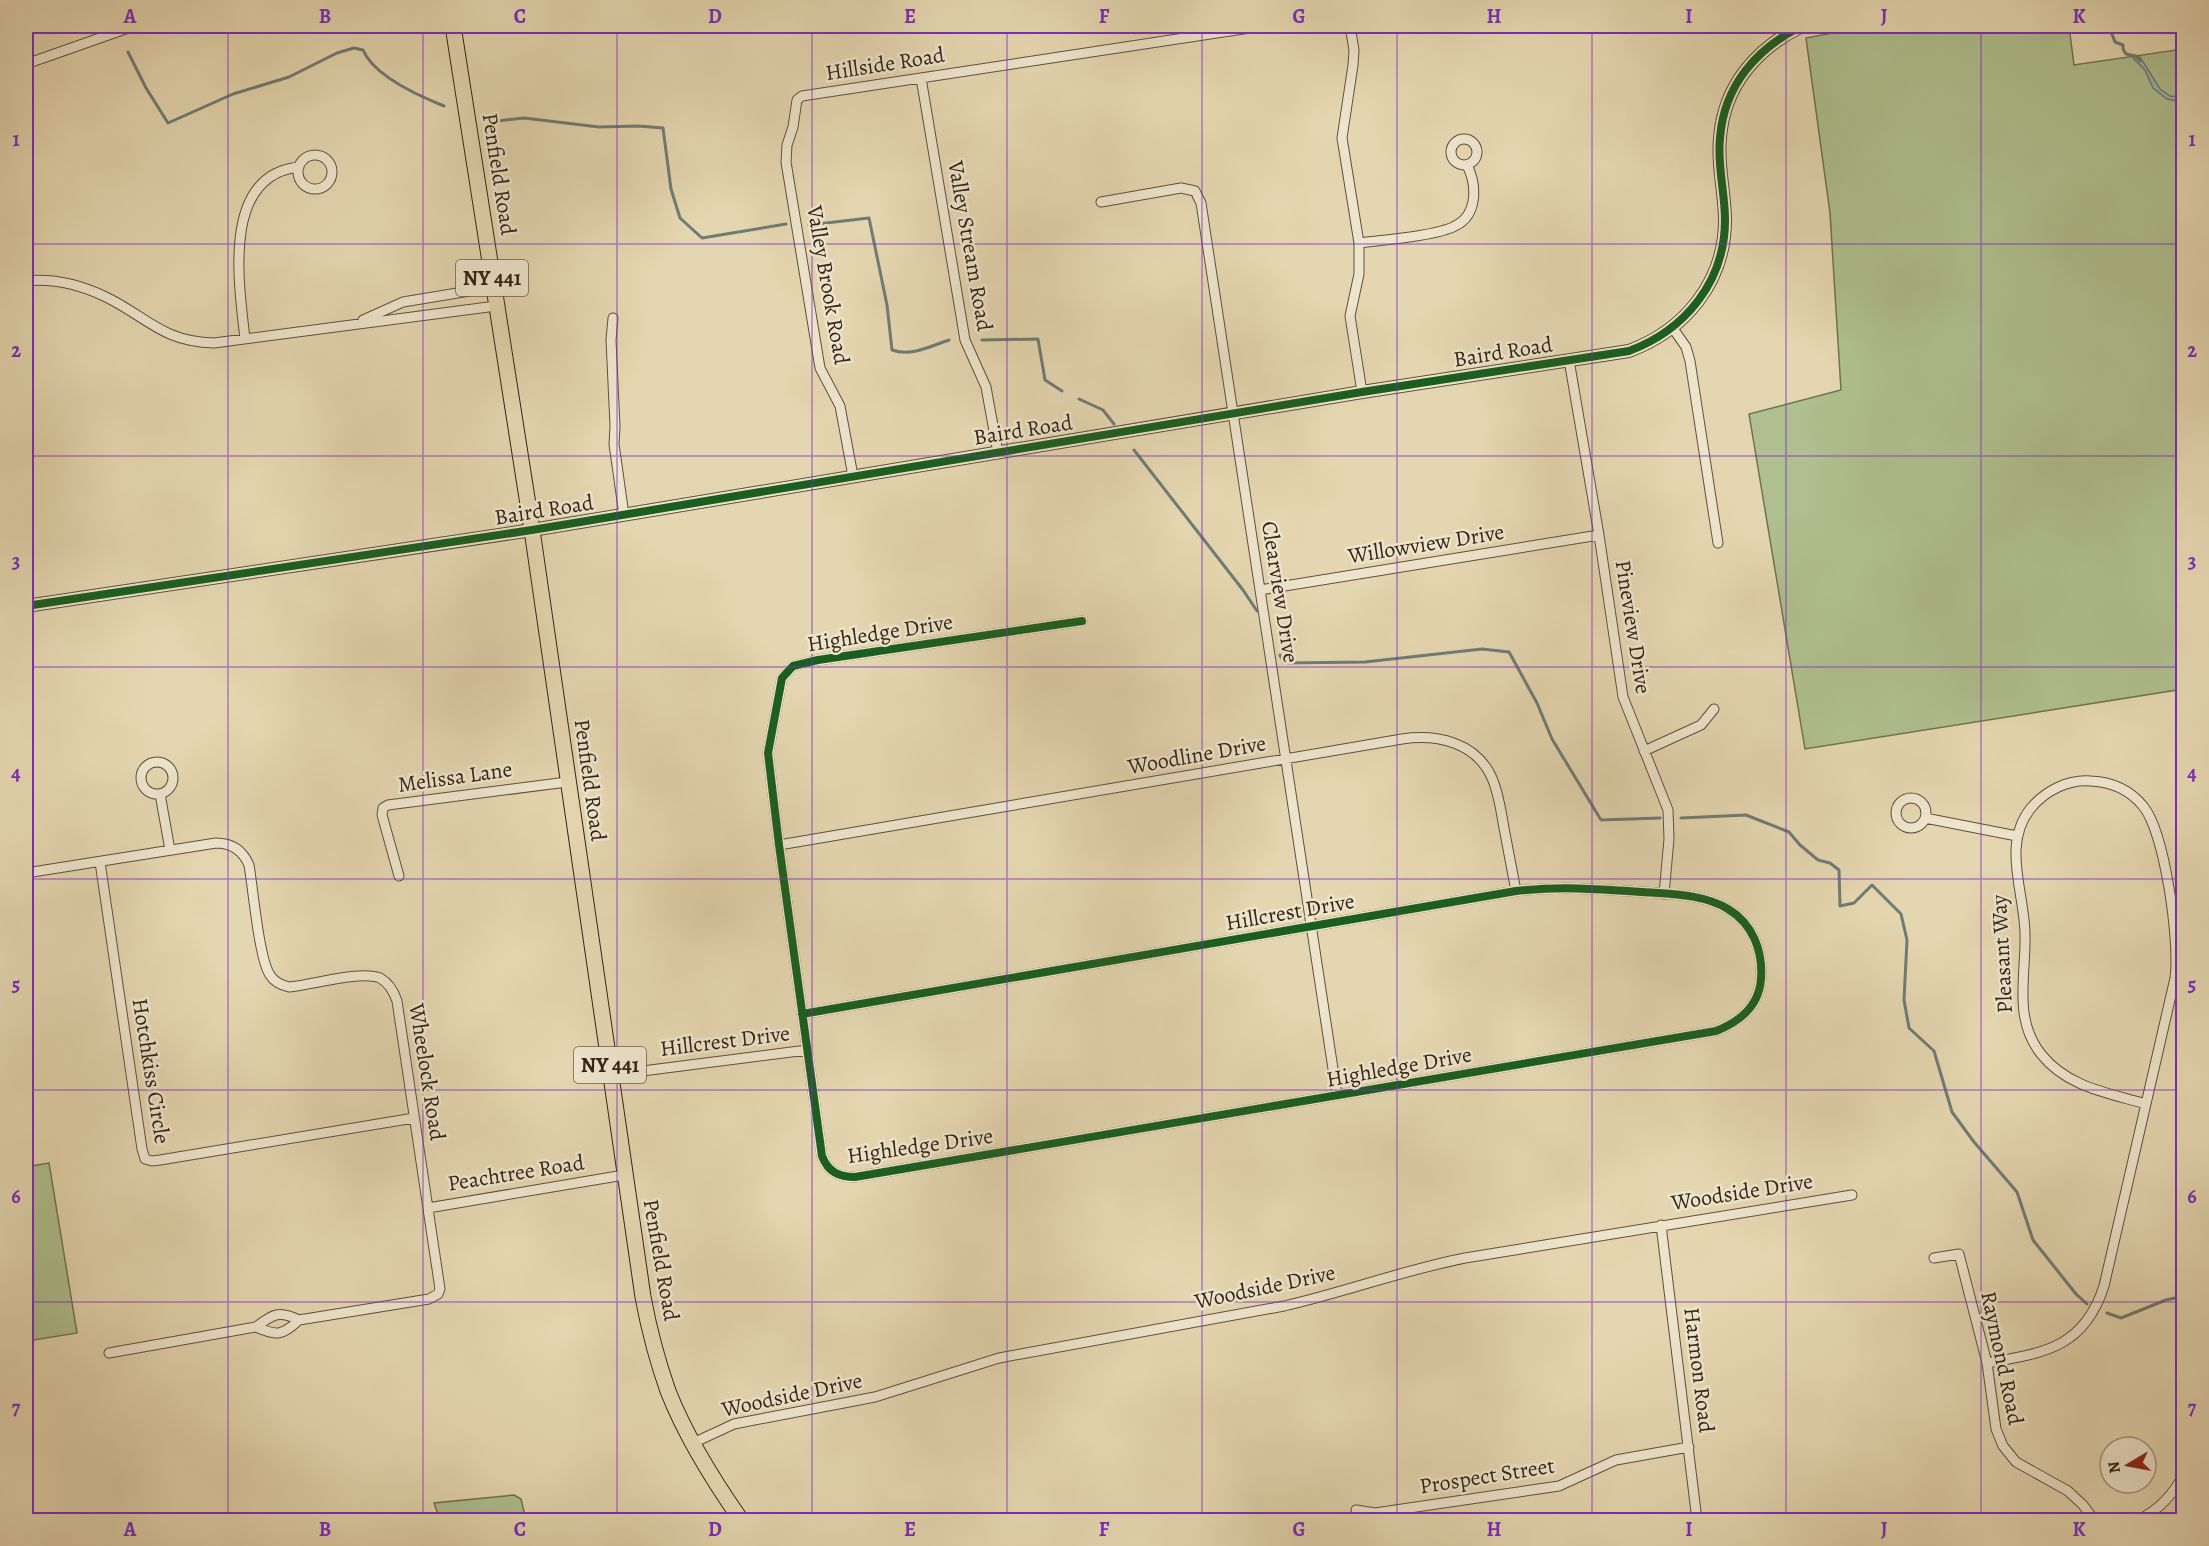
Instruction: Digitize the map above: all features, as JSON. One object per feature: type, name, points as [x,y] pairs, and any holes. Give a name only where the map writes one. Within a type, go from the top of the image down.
[{"type":"main road","name":"Penfield Road","points":[[453,26],[532,530],[642,1297],[651,1338],[669,1392],[693,1443],[741,1521]]},
{"type":"street","points":[[26,64],[134,26]]},
{"type":"street","name":"Hillside Road","points":[[798,98],[1263,26]]},
{"type":"street","points":[[1350,26],[1354,50],[1353,65],[1342,138],[1359,243],[1359,273],[1350,316],[1362,392]]},
{"type":"street","name":"Baird Road","points":[[26,606],[532,530],[1362,392],[1629,351],[1650,343],[1672,327],[1704,293],[1719,264],[1725,221],[1719,157],[1723,116],[1739,80],[1761,51],[1775,40],[1802,26]]},
{"type":"street","name":"Valley Stream Road","points":[[921,78],[965,340],[986,387],[998,453]]},
{"type":"street","name":"Valley Brook Road","points":[[798,98],[787,145],[786,162],[820,368],[840,406],[853,476]]},
{"type":"street","points":[[1359,243],[1446,230],[1463,221],[1472,206],[1474,195],[1471,174],[1467,165]]},
{"type":"street","points":[[245,339],[239,277],[244,214],[252,195],[266,179],[286,169],[299,167]]},
{"type":"street","name":"Clearview Drive","points":[[1101,202],[1181,188],[1190,189],[1198,196],[1201,203],[1337,1095]]},
{"type":"street","points":[[26,281],[54,281],[89,290],[123,307],[149,325],[197,343],[214,343],[496,306]]},
{"type":"street","points":[[355,324],[404,302],[494,287]]},
{"type":"street","points":[[613,318],[611,340],[614,444],[624,515]]},
{"type":"street","points":[[1672,327],[1686,347],[1690,361],[1718,543]]},
{"type":"street","name":"Pineview Drive","points":[[1569,360],[1599,535],[1623,697],[1668,810],[1669,839],[1664,894]]},
{"type":"street","name":"Willowview Drive","points":[[1260,590],[1599,535]]},
{"type":"street","name":"Highledge Drive","points":[[1082,621],[798,664],[788,670],[779,685],[768,753],[778,845],[822,1156],[829,1169],[844,1177],[855,1177],[1716,1031],[1739,1020],[1756,999],[1761,984],[1760,954]]},
{"type":"street","points":[[1644,751],[1701,725],[1714,709]]},
{"type":"street","name":"Woodline Drive","points":[[778,845],[1418,737],[1440,739],[1460,745],[1479,759],[1492,779],[1500,805],[1516,891]]},
{"type":"street","name":"Pleasant Way","points":[[1987,1363],[2033,1355],[2055,1348],[2076,1334],[2094,1311],[2104,1286],[2146,1104],[2175,978],[2177,951],[2160,844],[2151,818],[2143,806],[2123,789],[2099,781],[2076,781],[2065,784],[2042,798],[2031,808],[2017,836],[2016,865],[2025,934],[2023,1012],[2032,1040],[2048,1062],[2075,1082],[2146,1104]]},
{"type":"street","name":"Melissa Lane","points":[[399,876],[382,815],[383,808],[388,805],[567,782]]},
{"type":"street","points":[[160,794],[170,850]]},
{"type":"street","points":[[1925,818],[2017,836]]},
{"type":"street","name":"Wheelock Road","points":[[26,873],[223,843],[231,845],[243,854],[249,865],[265,965],[268,973],[277,982],[289,987],[367,976],[380,978],[388,985],[397,1001],[429,1208]]},
{"type":"street","name":"Hotchkiss Circle","points":[[100,862],[141,1149],[145,1159],[160,1160],[414,1118]]},
{"type":"street","name":"Hillcrest Drive","points":[[802,1014],[1516,891],[1570,887],[1700,898],[1728,908],[1740,918],[1752,932],[1760,954]]},
{"type":"street","name":"Hillcrest Drive","points":[[611,1075],[807,1050]]},
{"type":"street","name":"Peachtree Road","points":[[256,1327],[272,1334],[286,1332],[299,1320],[435,1297],[440,1289],[429,1208],[624,1175]]},
{"type":"street","name":"Woodside Drive","points":[[693,1443],[734,1424],[875,1397],[974,1364],[1028,1351],[1284,1306],[1342,1292],[1416,1268],[1465,1258],[1852,1195]]},
{"type":"street","name":"Harmon Road","points":[[1661,1225],[1697,1521]]},
{"type":"street","name":"Raymond Road","points":[[1934,1258],[1959,1254],[1987,1363],[1996,1429],[2002,1446],[2008,1455],[2023,1468],[2068,1491],[2083,1505],[2094,1521]]},
{"type":"street","name":"Peachtree Road","points":[[109,1353],[256,1327],[271,1316],[286,1314],[299,1320]]},
{"type":"street","name":"Prospect Street","points":[[1356,1510],[1375,1513],[1559,1486],[1616,1460],[1689,1447]]},
{"type":"street","points":[[2138,1521],[2170,1496],[2184,1473]]},
{"type":"green space","points":[[1869,26],[2069,26],[2074,65],[2183,49],[2183,689],[1805,749],[1749,414],[1841,390],[1830,213],[1806,38]]},
{"type":"green space","points":[[49,1163],[77,1333],[28,1341],[26,1328],[26,1167]]},
{"type":"green space","points":[[514,1495],[521,1499],[526,1520],[440,1520],[434,1503]]},
{"type":"water","points":[[2140,57],[2160,89],[2170,96],[2183,97],[2183,102],[2167,99],[2153,88],[2145,70],[2133,58]]},
{"type":"waterway","points":[[2109,26],[2115,42],[2123,45],[2126,54],[2136,56],[2140,61]]},
{"type":"waterway","points":[[128,52],[146,88],[168,123],[233,94],[289,77],[337,53],[354,48],[363,50],[387,77],[422,97],[444,106]]},
{"type":"waterway","points":[[489,122],[524,118],[599,127],[663,128],[671,189],[680,218],[702,238],[786,224]]},
{"type":"waterway","points":[[809,225],[869,218],[887,305],[892,350],[913,351],[949,340]]},
{"type":"waterway","points":[[982,340],[1038,339],[1045,380],[1062,391]]},
{"type":"waterway","points":[[1079,399],[1103,410],[1114,424]]},
{"type":"waterway","points":[[1134,450],[1257,611]]},
{"type":"waterway","points":[[1280,655],[1284,663],[1365,662],[1482,649],[1509,652],[1537,703],[1552,739],[1601,820],[1660,818]]},
{"type":"waterway","points":[[1681,818],[1746,815],[1789,832],[1818,860],[1830,863],[1839,870],[1840,906],[1854,903],[1872,885],[1901,914],[1907,940],[1904,1000],[1909,1028],[1934,1051],[1952,1112],[1974,1142],[2017,1192],[2033,1240],[2076,1294],[2087,1304]]},
{"type":"waterway","points":[[2107,1313],[2121,1318],[2166,1300],[2184,1296]]},
{"type":"cycle path","points":[[26,606],[532,530],[1362,392],[1629,351],[1649,342],[1684,317],[1698,301],[1709,283],[1718,264],[1723,243],[1725,210],[1719,148],[1728,101],[1736,85],[1757,57],[1771,45],[1802,26]]},
{"type":"cycle path","points":[[802,1014],[1516,891],[1564,888],[1664,893],[1708,900],[1728,909],[1744,922],[1755,939],[1758,949],[1761,979],[1752,1005],[1740,1018],[1716,1031],[855,1177],[844,1176],[831,1170],[822,1156],[779,845],[768,753],[782,678],[793,666],[818,660],[1082,621]]}]
